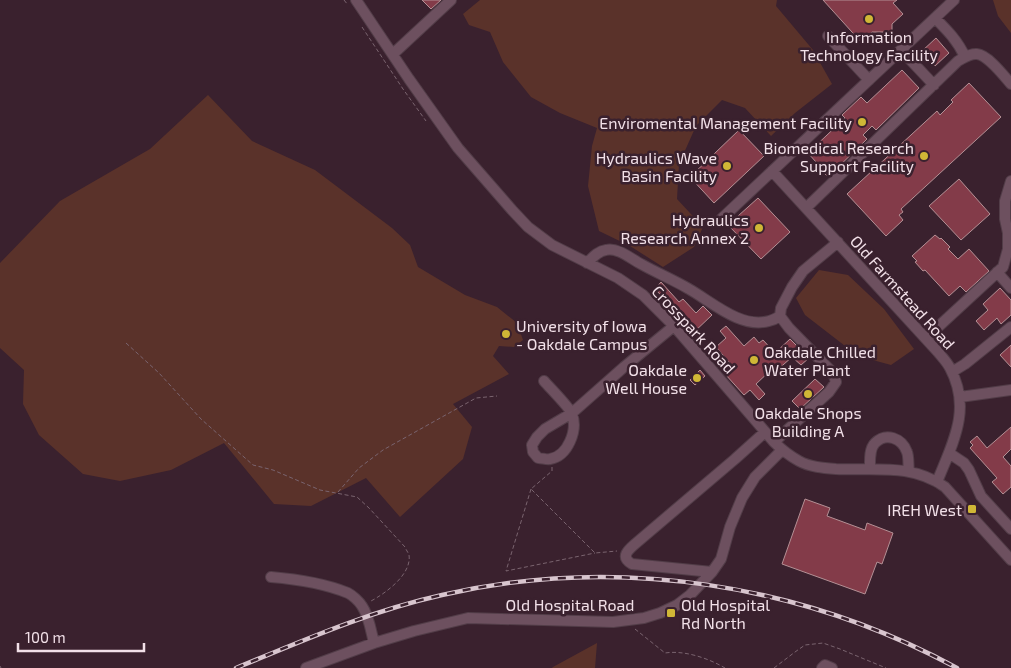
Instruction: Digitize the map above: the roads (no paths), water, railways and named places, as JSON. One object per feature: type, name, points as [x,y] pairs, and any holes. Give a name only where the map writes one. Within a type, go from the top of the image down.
[{"type":"street","name":"Crosspark Road","points":[[356,0],[458,148],[512,210],[528,226],[552,245],[618,278],[643,294],[674,326],[782,450],[800,462],[819,468],[897,470],[909,472],[937,482],[945,487],[1011,560]]},
{"type":"street","points":[[393,54],[452,0]]},
{"type":"street","points":[[718,222],[954,0]]},
{"type":"street","points":[[935,18],[953,36],[965,57]]},
{"type":"street","points":[[828,36],[869,80]]},
{"type":"street","points":[[901,50],[934,84]]},
{"type":"street","points":[[806,208],[958,61],[978,54],[987,58],[1011,84]]},
{"type":"street","name":"Old Farmstead Road","points":[[772,171],[926,338],[952,372],[960,397],[959,422],[937,482]]},
{"type":"street","points":[[926,338],[1003,267],[1008,249],[1005,202],[1011,182]]},
{"type":"street","points":[[774,442],[829,392],[836,382],[833,373],[789,328],[780,316],[780,308],[803,271],[838,242]]},
{"type":"street","points":[[587,263],[596,254],[607,249],[618,251],[688,288],[741,320],[769,321],[780,316]]},
{"type":"street","points":[[998,272],[1011,288]]},
{"type":"street","points":[[544,381],[572,413],[573,423],[573,432],[568,446],[562,454],[550,459],[538,458],[533,452],[532,445],[537,437],[545,429],[572,413],[674,326]]},
{"type":"street","points":[[952,372],[966,364],[1011,327]]},
{"type":"street","points":[[960,397],[1011,390]]},
{"type":"street","points":[[712,572],[632,564],[628,562],[626,554],[628,550],[765,432]]},
{"type":"street","points":[[870,469],[870,452],[875,443],[885,437],[895,438],[902,443],[907,452],[909,472]]},
{"type":"street","name":"Old Hospital Road","points":[[306,668],[374,643],[468,618],[613,622],[644,618],[660,613],[677,605],[690,595],[712,572],[721,559],[730,528],[742,498],[755,477],[782,450]]},
{"type":"street","points":[[949,453],[964,463],[982,496],[1011,529]]},
{"type":"street","points":[[272,577],[321,585],[350,593],[362,606],[367,616],[374,643]]},
{"type":"street","points":[[822,668],[825,665],[832,668]]},
{"type":"railway","points":[[236,668],[338,627],[415,602],[508,583],[574,578],[640,578],[706,585],[771,597],[835,615],[897,639],[957,668]]},
{"type":"place","name":"Information Technology Facility","points":[[869,19]]},
{"type":"place","name":"Enviromental Management Facility","points":[[862,122]]},
{"type":"place","name":"Biomedical Research Support Facility","points":[[924,156]]},
{"type":"place","name":"Hydraulics Wave Basin Facility","points":[[727,166]]},
{"type":"place","name":"Hydraulics Research Annex 2","points":[[759,228]]},
{"type":"place","name":"University of Iowa - Oakdale Campus","points":[[506,334]]},
{"type":"place","name":"Oakdale Chilled Water Plant","points":[[754,360]]},
{"type":"place","name":"Oakdale Well House","points":[[697,378]]},
{"type":"place","name":"Oakdale Shops Building A","points":[[808,394]]},
{"type":"place","name":"IREH West","points":[[972,509]]},
{"type":"place","name":"Old Hospital Rd North","points":[[671,613]]}]
